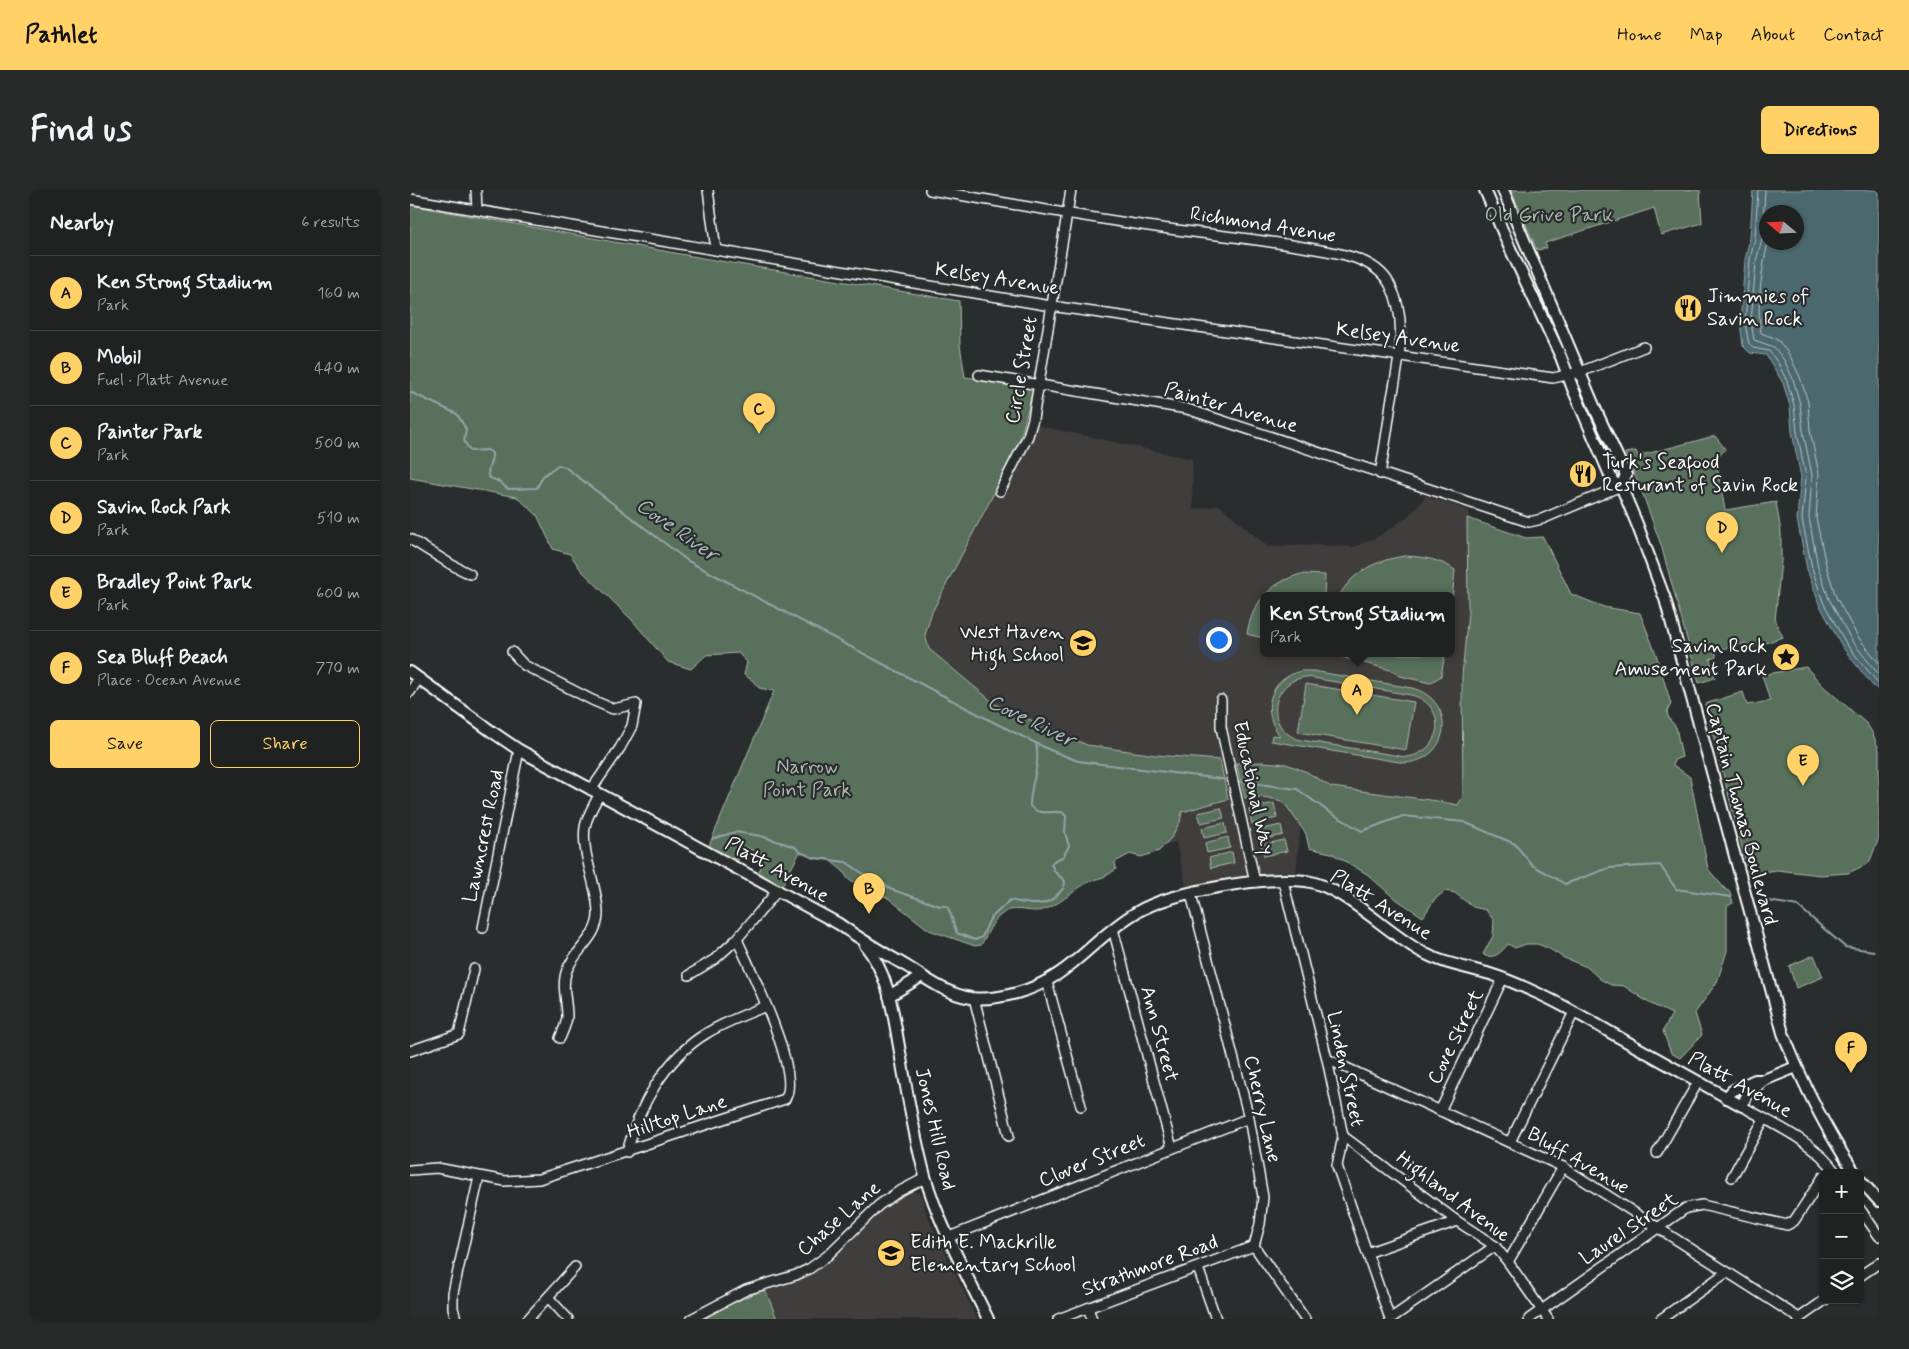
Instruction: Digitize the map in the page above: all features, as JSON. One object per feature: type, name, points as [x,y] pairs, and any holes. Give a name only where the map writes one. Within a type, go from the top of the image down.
[{"type":"main road","name":"Captain Thomas Boulevard","points":[[1486,190],[1508,244],[1561,358],[1613,482],[1621,486],[1640,531],[1665,599],[1766,978],[1783,1033],[1796,1066],[1820,1116],[1853,1169]]},
{"type":"main road","name":"Captain Thomas Boulevard","points":[[1503,190],[1626,475],[1621,486]]},
{"type":"main road","name":"Platt Avenue","points":[[410,672],[491,732],[519,750],[839,924],[861,940],[946,990],[974,998],[1005,996],[1030,989],[1047,982],[1064,971],[1122,921],[1146,907],[1221,886],[1255,882],[1308,881],[1332,890],[1421,952],[1451,964],[1503,978],[1574,1012],[1742,1106]]},
{"type":"main road","name":"Jones Hill Road","points":[[861,940],[879,965],[890,996],[915,1138],[925,1178],[949,1237],[988,1319]]},
{"type":"main road","points":[[890,996],[922,976]]},
{"type":"main road","points":[[1742,1106],[1748,1093],[1764,1080],[1796,1066]]},
{"type":"main road","points":[[1726,1098],[1732,1091],[1740,1087],[1755,1080],[1764,1080]]},
{"type":"main road","points":[[1864,1184],[1879,1201]]},
{"type":"street","points":[[476,190],[477,210]]},
{"type":"street","points":[[708,190],[716,250]]},
{"type":"street","name":"Richmond Avenue","points":[[930,190],[1175,230],[1270,242],[1335,253],[1365,262],[1383,275],[1390,285],[1398,310],[1400,325],[1399,356],[1380,474]]},
{"type":"street","name":"Circle Street","points":[[1000,491],[1028,436],[1033,419],[1071,190]]},
{"type":"street","name":"Kelsey Avenue","points":[[410,199],[1051,306],[1552,378],[1580,372],[1644,346]]},
{"type":"street","name":"Painter Avenue","points":[[979,375],[1187,409],[1529,522],[1542,519],[1621,486]]},
{"type":"street","points":[[410,538],[452,565],[470,574]]},
{"type":"street","points":[[512,652],[524,665],[613,709],[636,704],[632,726],[595,793],[588,818],[585,835],[598,908],[598,921],[593,934],[567,970],[564,985],[567,1018],[560,1038]]},
{"type":"street","points":[[410,692],[419,678]]},
{"type":"street","name":"Educational Way","points":[[1221,700],[1221,727],[1255,882]]},
{"type":"street","name":"Lawncrest Road","points":[[483,928],[519,750]]},
{"type":"street","name":"Linden Street","points":[[1283,881],[1327,1059],[1343,1136],[1337,1166],[1390,1319]]},
{"type":"street","points":[[689,975],[715,959],[737,939],[778,890]]},
{"type":"street","name":"Cherry Lane","points":[[1191,894],[1249,1118],[1263,1197],[1260,1224],[1254,1246]]},
{"type":"street","name":"Ann Street","points":[[1113,929],[1172,1148]]},
{"type":"street","name":"Hilltop Lane","points":[[410,1170],[437,1168],[505,1181],[539,1179],[627,1152],[785,1099],[790,1090],[784,1055],[777,1032],[737,939]]},
{"type":"street","points":[[410,1051],[450,1039],[459,1034],[474,970]]},
{"type":"street","name":"Cove Street","points":[[1440,1111],[1503,978]]},
{"type":"street","points":[[1047,982],[1081,1106]]},
{"type":"street","points":[[974,998],[1009,1136]]},
{"type":"street","points":[[627,1152],[638,1117],[648,1097],[678,1056],[707,1033],[766,1006]]},
{"type":"street","points":[[1510,1142],[1574,1012]]},
{"type":"street","name":"Bluff Avenue","points":[[1327,1059],[1563,1167],[1798,1319]]},
{"type":"street","points":[[1657,1153],[1698,1082]]},
{"type":"street","name":"Platt Avenue","points":[[1742,1106],[1808,1145],[1829,1169]]},
{"type":"street","name":"Clover Street","points":[[949,1237],[1249,1118]]},
{"type":"street","points":[[1732,1177],[1764,1119]]},
{"type":"street","name":"Highland Avenue","points":[[1343,1136],[1457,1221],[1495,1246],[1548,1319]]},
{"type":"street","points":[[1508,1262],[1563,1167]]},
{"type":"street","points":[[456,1319],[453,1308],[454,1293],[479,1177]]},
{"type":"street","name":"Chase Lane","points":[[691,1319],[746,1290],[808,1270],[827,1256],[886,1200],[925,1178]]},
{"type":"street","name":"Laurel Street","points":[[1529,1319],[1686,1208],[1702,1205],[1784,1225],[1797,1218],[1819,1183]]},
{"type":"street","points":[[1864,1214],[1879,1236]]},
{"type":"street","points":[[1367,1253],[1457,1221]]},
{"type":"street","points":[[1254,1246],[1305,1319]]},
{"type":"street","name":"Strathmore Road","points":[[1058,1319],[1254,1246]]},
{"type":"street","points":[[1390,1319],[1495,1246]]},
{"type":"street","points":[[1864,1273],[1879,1263]]},
{"type":"street","points":[[528,1319],[576,1267]]},
{"type":"street","points":[[1198,1268],[1216,1319]]},
{"type":"street","points":[[1661,1319],[1727,1272]]},
{"type":"street","points":[[548,1297],[568,1319]]},
{"type":"street","points":[[1798,1319],[1819,1304]]},
{"type":"street","points":[[1088,1308],[1092,1319]]},
{"type":"shaded area","name":"West Haven High School","points":[[1003,418],[1192,459],[1193,510],[1219,505],[1268,547],[1316,545],[1354,547],[1377,537],[1403,520],[1417,508],[1425,496],[1469,510],[1471,537],[1468,807],[1302,812],[1296,873],[1236,877],[1186,886],[1176,842],[1161,846],[879,709]]},
{"type":"shaded area","name":"Edith E. Mackrille Elementary School","points":[[913,1191],[921,1195],[926,1213],[977,1319],[707,1319],[746,1297],[814,1272],[826,1264],[882,1209]]},
{"type":"green space","name":"Old Grive Park","points":[[1511,190],[1700,190],[1702,223],[1661,235],[1654,208],[1545,243],[1547,248],[1537,250]]},
{"type":"green space","name":"Narrow Point Park","points":[[410,205],[708,259],[959,301],[960,345],[965,377],[1034,387],[1020,439],[1008,466],[932,612],[925,635],[929,649],[995,704],[1087,745],[1156,755],[1220,760],[1228,799],[1182,812],[1180,822],[1171,838],[1159,851],[1141,857],[1130,854],[1115,862],[1116,869],[1111,873],[1085,884],[1053,906],[1038,911],[1017,909],[1007,911],[995,921],[981,945],[975,946],[929,930],[888,898],[848,879],[843,871],[828,859],[814,858],[800,852],[782,886],[758,874],[765,857],[746,847],[737,862],[708,848],[774,691],[759,688],[744,675],[747,662],[738,653],[706,655],[691,669],[668,662],[632,620],[581,570],[570,554],[553,549],[537,515],[517,497],[410,478]]},
{"type":"green space","points":[[1715,436],[1725,449],[1716,460],[1725,510],[1776,502],[1781,532],[1781,561],[1775,621],[1783,637],[1748,649],[1746,643],[1716,651],[1716,657],[1710,659],[1715,678],[1699,683],[1661,545],[1642,492],[1625,453],[1636,451],[1638,456]]},
{"type":"green space","points":[[1467,518],[1526,538],[1543,537],[1571,594],[1604,607],[1640,613],[1656,654],[1671,704],[1667,712],[1669,719],[1676,727],[1682,757],[1674,760],[1673,765],[1690,777],[1708,869],[1725,889],[1730,892],[1733,903],[1727,906],[1727,951],[1717,982],[1695,1013],[1702,1035],[1680,1058],[1671,1053],[1663,1031],[1672,1014],[1649,1003],[1624,986],[1611,985],[1600,979],[1587,967],[1537,944],[1526,944],[1515,948],[1508,944],[1496,955],[1485,956],[1483,954],[1493,936],[1494,921],[1486,910],[1473,907],[1455,893],[1445,891],[1434,900],[1423,917],[1393,897],[1367,874],[1331,853],[1309,848],[1306,834],[1283,801],[1263,797],[1245,798],[1236,763],[1264,762],[1286,764],[1307,772],[1331,787],[1458,805],[1463,796],[1462,676],[1468,612]]},
{"type":"green space","points":[[1405,556],[1431,559],[1455,570],[1453,592],[1342,592],[1359,573],[1385,560]]},
{"type":"green space","points":[[1301,574],[1325,575],[1324,592],[1269,592],[1280,583]]},
{"type":"green space","points":[[1260,601],[1260,637],[1247,634],[1249,623]]},
{"type":"green space","points":[[1342,657],[1444,657],[1441,676],[1430,683],[1400,676],[1394,671]]},
{"type":"green space","points":[[1806,667],[1823,686],[1867,724],[1873,734],[1879,750],[1879,838],[1869,863],[1848,873],[1821,875],[1777,870],[1749,874],[1705,704],[1743,692],[1747,705],[1770,701],[1762,675]]},
{"type":"green space","points":[[1301,671],[1313,671],[1412,688],[1427,695],[1436,704],[1442,716],[1443,729],[1440,741],[1432,752],[1421,759],[1405,763],[1271,741],[1272,735],[1280,736],[1270,716],[1271,697],[1281,681]],"holes":[[[1307,677],[1411,695],[1423,700],[1431,708],[1436,718],[1437,728],[1434,738],[1428,747],[1419,754],[1406,757],[1301,740],[1289,735],[1281,727],[1277,717],[1276,706],[1279,696],[1285,687],[1294,680]]]},
{"type":"green space","points":[[1306,684],[1414,702],[1406,750],[1298,732]]},
{"type":"green space","points":[[1274,803],[1277,818],[1252,824],[1249,809]]},
{"type":"green space","points":[[1221,808],[1224,818],[1201,823],[1198,813]]},
{"type":"green space","points":[[1225,823],[1227,833],[1204,838],[1202,828]]},
{"type":"green space","points":[[1281,825],[1283,835],[1260,840],[1258,830]]},
{"type":"green space","points":[[1228,837],[1230,848],[1207,853],[1205,843]]},
{"type":"green space","points":[[1284,840],[1287,851],[1264,856],[1261,845]]},
{"type":"green space","points":[[1232,852],[1234,863],[1211,868],[1209,858]]},
{"type":"green space","points":[[1814,955],[1823,977],[1796,988],[1789,966]]},
{"type":"green space","points":[[765,1289],[777,1319],[704,1319],[723,1307]]},
{"type":"water","points":[[1753,190],[1879,190],[1879,690],[1873,686],[1843,648],[1819,604],[1807,569],[1797,519],[1801,477],[1792,432],[1790,406],[1783,383],[1766,355],[1750,353],[1743,346],[1740,323],[1745,260],[1750,238]]},
{"type":"waterway","name":"Cove River","points":[[410,392],[457,414],[466,429],[464,441],[470,451],[488,450],[492,453],[488,477],[500,482],[508,489],[537,488],[543,476],[558,465],[565,467],[688,561],[995,723],[1050,750],[1078,761],[1229,780]]},
{"type":"waterway","points":[[712,839],[735,832],[761,836],[795,847],[800,852],[814,858],[846,862],[868,877],[882,882],[890,889],[940,906],[947,906],[957,933],[975,940],[982,937],[990,919],[1010,900],[1042,904],[1053,899],[1062,890],[1064,885],[1065,881],[1055,872],[1051,864],[1063,857],[1069,846],[1065,833],[1066,816],[1062,812],[1037,811],[1030,806],[1037,760],[1036,743]]},
{"type":"waterway","name":"Cove River","points":[[1236,781],[1297,789],[1329,812],[1362,831],[1403,816],[1464,822],[1515,844],[1532,865],[1565,884],[1609,868],[1660,865],[1676,889],[1731,897]]},
{"type":"waterway","name":"Cove River","points":[[1763,900],[1798,906],[1845,947],[1874,951]]},
{"type":"place","name":"Jimmies of Savin Rock","points":[[1688,308]]},
{"type":"place","name":"Painter Park","points":[[759,434]]},
{"type":"place","name":"Turk's Seafood Resturant of Savin Rock","points":[[1583,474]]},
{"type":"place","name":"Savin Rock Park","points":[[1722,553]]},
{"type":"place","name":"West Haven High School","points":[[1083,643]]},
{"type":"place","name":"Savin Rock Amusement Park","points":[[1786,657]]},
{"type":"place","name":"Ken Strong Stadium","points":[[1357,715]]},
{"type":"place","name":"Bradley Point Park","points":[[1803,786]]},
{"type":"place","name":"Mobil","points":[[869,914]]},
{"type":"place","name":"Sea Bluff Beach","points":[[1851,1073]]},
{"type":"place","name":"Edith E. Mackrille Elementary School","points":[[891,1253]]}]
